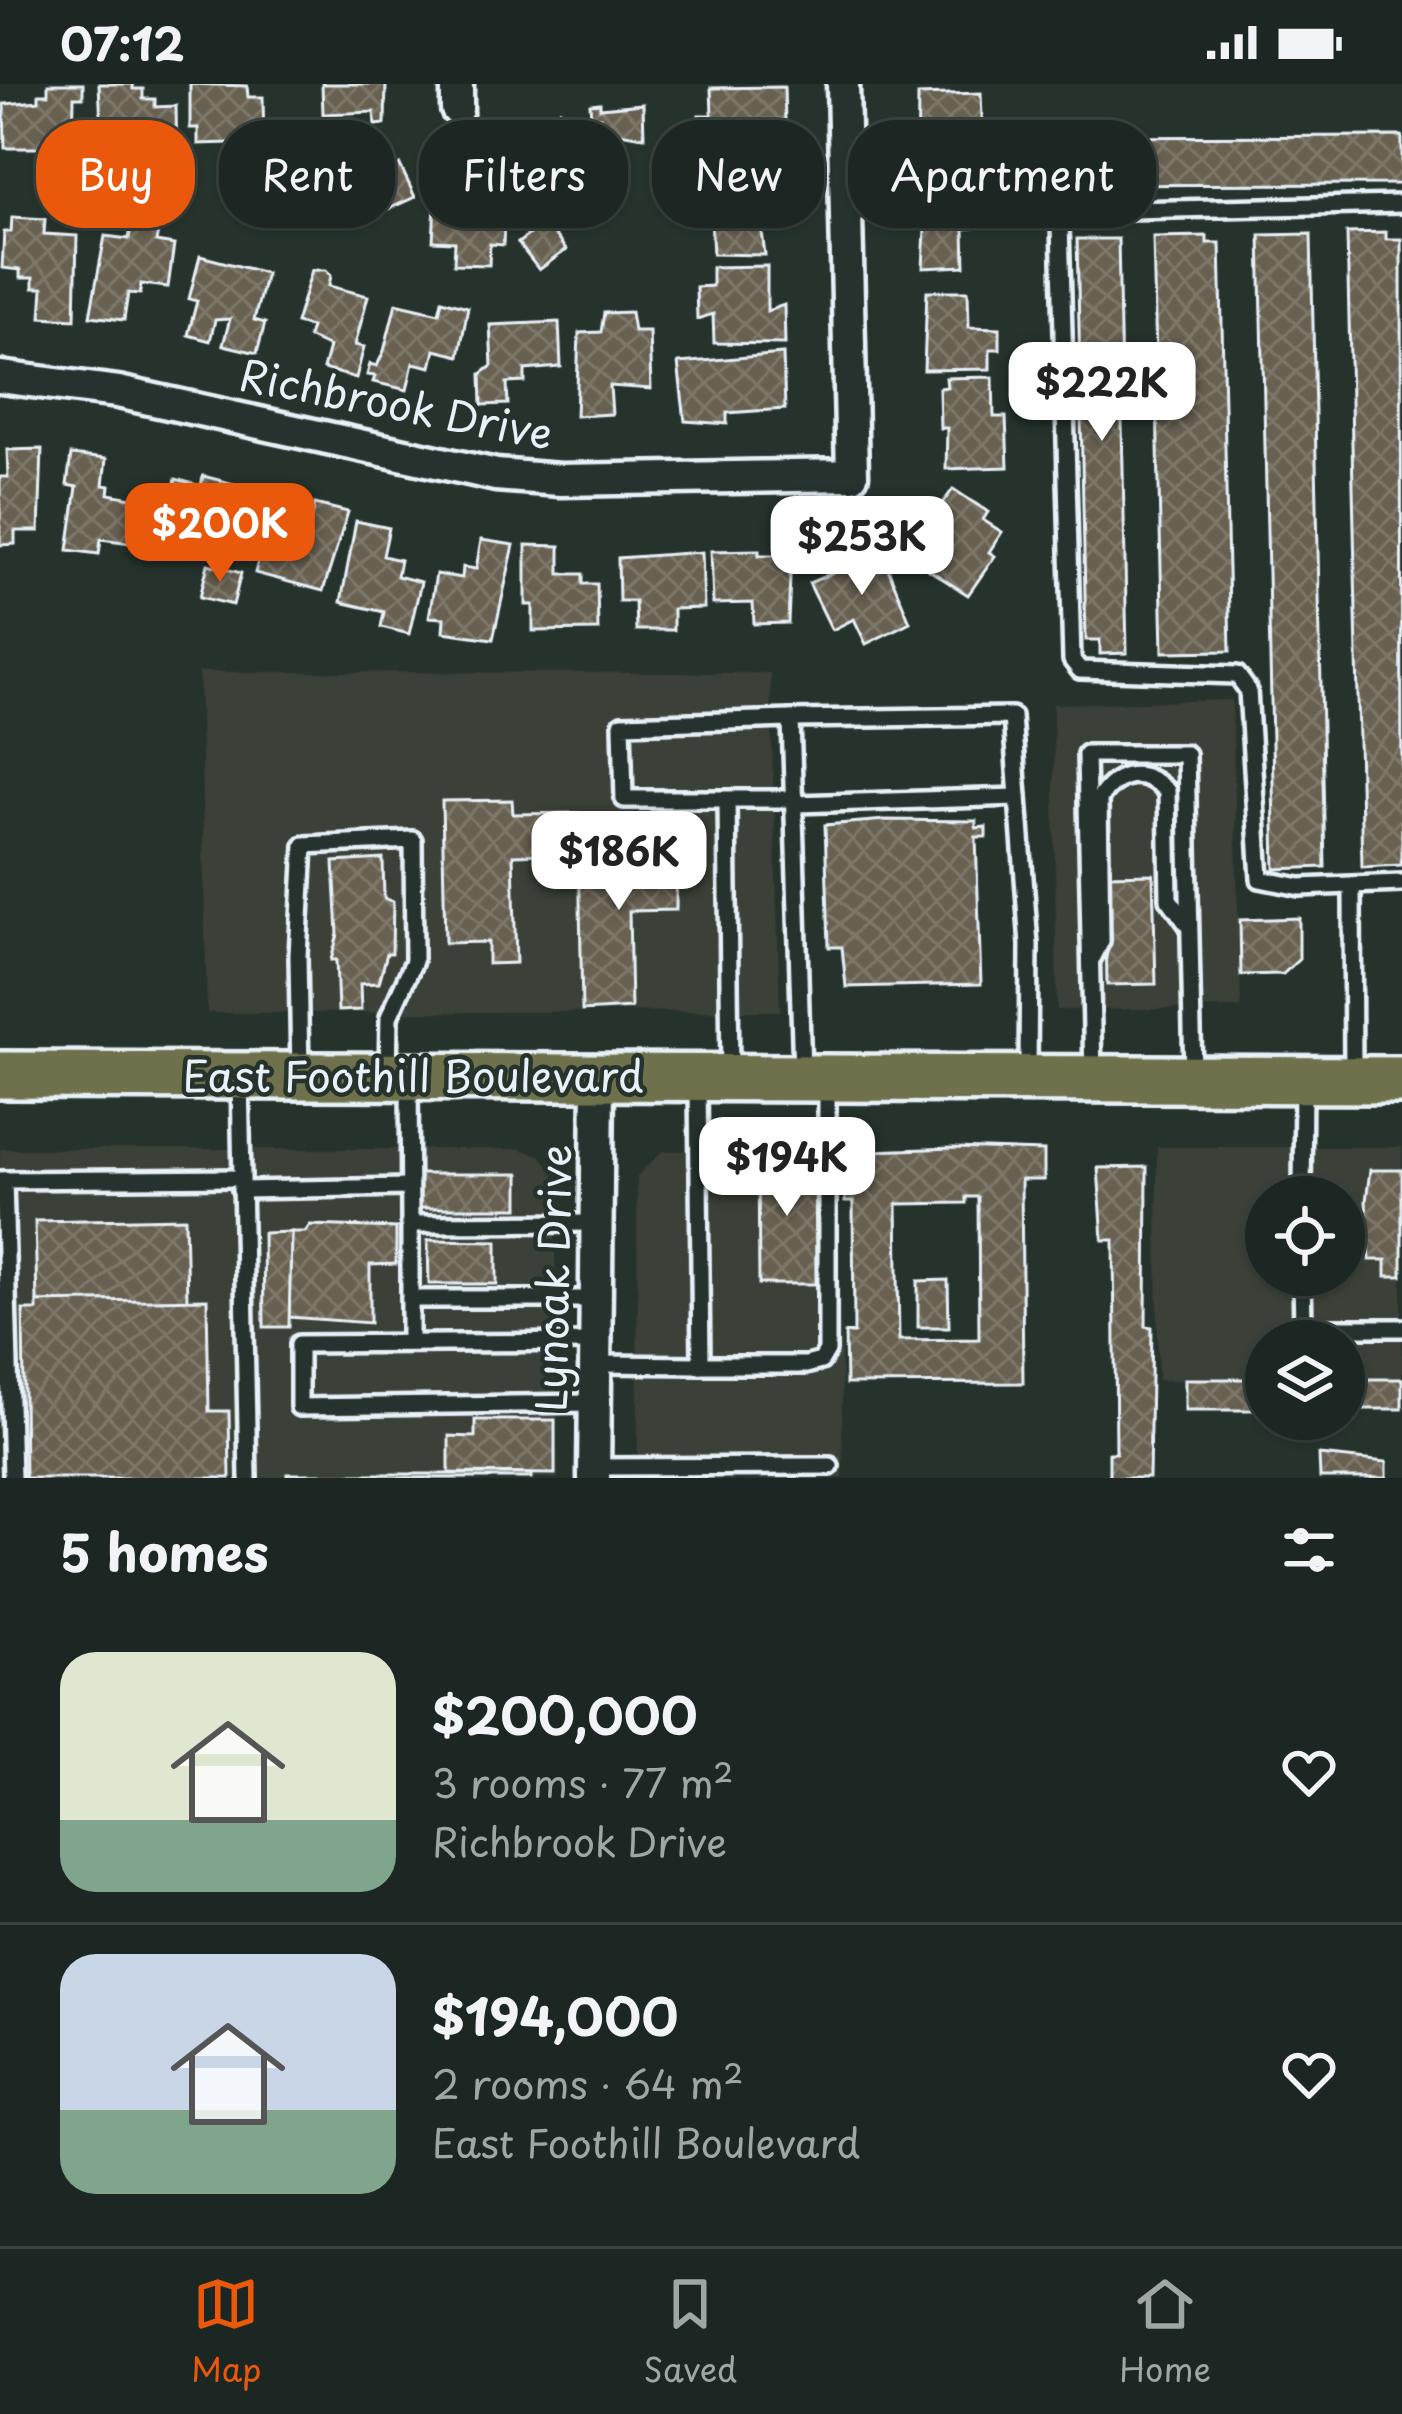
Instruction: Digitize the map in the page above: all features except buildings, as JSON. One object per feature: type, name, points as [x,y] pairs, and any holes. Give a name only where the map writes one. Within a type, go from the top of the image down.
[{"type":"main road","name":"East Foothill Boulevard","points":[[0,1075],[1402,1080]]},
{"type":"street","name":"Richbrook Drive","points":[[0,377],[118,392],[496,475],[560,480],[852,475],[843,84]]},
{"type":"street","name":"Lynoak Drive","points":[[594,1472],[598,1079]]},
{"type":"lane","points":[[1402,204],[1084,212],[1060,224],[1072,660],[1080,670],[1237,675],[1248,690],[1260,879],[1300,887],[1402,883]]},
{"type":"lane","points":[[1018,797],[624,799],[622,724],[1012,716],[1029,945],[1028,1078]]},
{"type":"lane","points":[[594,1403],[299,1407],[298,1344],[410,1341],[701,1365],[806,1365],[821,1360],[827,1352],[814,1079],[790,719]]},
{"type":"lane","points":[[1093,1078],[1086,754],[1186,754],[1193,1079]]},
{"type":"lane","points":[[1090,963],[1100,941],[1099,799],[1112,780],[1133,773],[1154,778],[1167,790],[1169,899],[1190,927]]},
{"type":"lane","points":[[701,1365],[727,800]]},
{"type":"lane","points":[[301,1077],[298,955],[304,845],[413,840],[414,962],[388,1018],[409,1187],[410,1341]]},
{"type":"lane","points":[[1352,888],[1353,1079]]},
{"type":"lane","points":[[239,1077],[248,1478]]},
{"type":"lane","points":[[1302,1176],[1303,1079]]},
{"type":"lane","points":[[12,1478],[2,1180],[409,1187]]},
{"type":"lane","points":[[410,1224],[597,1223]]},
{"type":"lane","points":[[1302,1296],[1303,1328],[1402,1328]]},
{"type":"lane","points":[[410,1299],[596,1300]]},
{"type":"lane","points":[[594,1472],[830,1466]]},
{"type":"shaded area","points":[[199,672],[770,673],[780,1011],[207,1013]]},
{"type":"shaded area","points":[[1232,700],[1241,1008],[1057,1010],[1053,704]]},
{"type":"shaded area","points":[[1157,1147],[1402,1147],[1402,1379],[1365,1379],[1365,1320],[1245,1320],[1245,1379],[1158,1380]]},
{"type":"shaded area","points":[[838,1148],[843,1478],[638,1478],[637,1176],[663,1151]]},
{"type":"shaded area","points":[[0,1149],[520,1149],[541,1156],[554,1175],[558,1478],[0,1478]]}]
